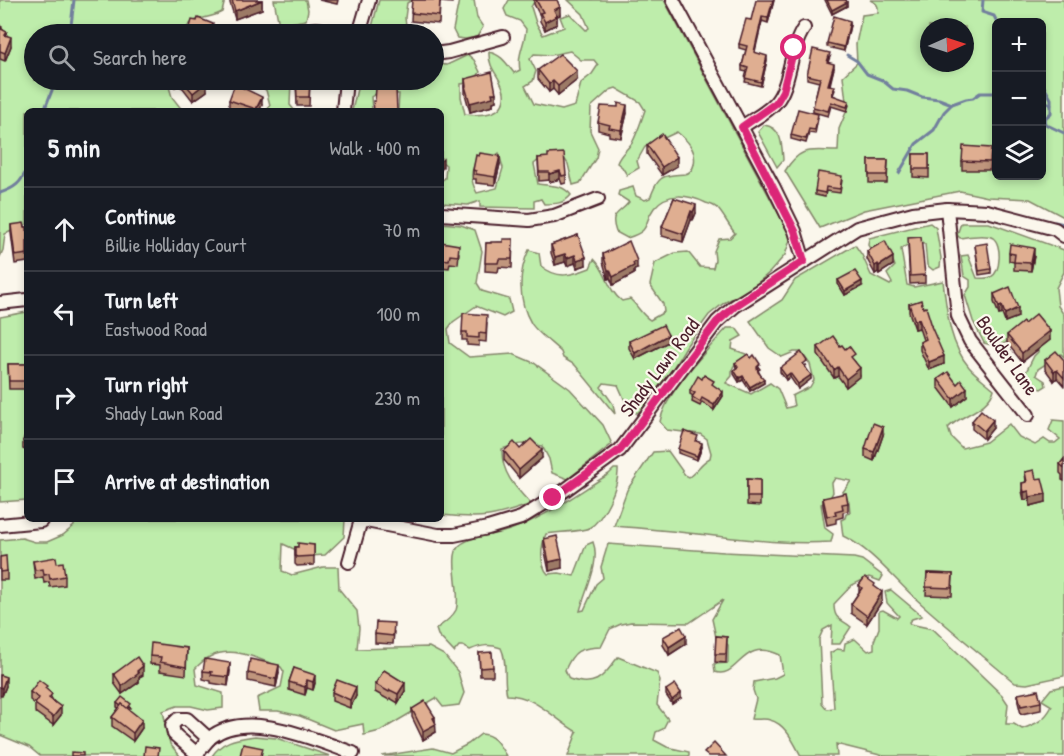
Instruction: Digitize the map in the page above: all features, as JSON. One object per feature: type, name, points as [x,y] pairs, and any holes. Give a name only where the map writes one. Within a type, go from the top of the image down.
[{"type":"street","points":[[362,24],[369,0]]},
{"type":"street","points":[[673,0],[791,222],[804,261]]},
{"type":"street","points":[[742,127],[776,103],[783,91],[796,42],[804,28]]},
{"type":"street","points":[[444,53],[503,37]]},
{"type":"street","points":[[343,108],[345,90]]},
{"type":"street","points":[[444,213],[530,220],[554,216],[598,199]]},
{"type":"street","name":"Shady Lawn Road","points":[[371,522],[438,535],[454,535],[521,518],[561,493],[620,450],[717,322],[735,306],[856,228],[913,213],[947,209],[987,211],[1007,215],[1055,229],[1064,236]]},
{"type":"street","name":"Boulder Lane","points":[[947,209],[958,316],[970,341],[1028,415]]},
{"type":"street","points":[[0,303],[24,300]]},
{"type":"street","points":[[0,525],[31,522]]},
{"type":"street","name":"Shady Lawn Road","points":[[349,562],[360,522]]},
{"type":"street","points":[[209,738],[187,719],[178,718],[172,725],[174,734],[196,755],[209,738],[228,729],[249,725],[275,728],[353,753]]},
{"type":"green space","points":[[0,0],[225,0],[222,12],[190,24],[24,24],[24,90],[170,90],[172,97],[181,108],[24,108],[24,225],[5,234],[0,257]]},
{"type":"green space","points":[[274,0],[306,0],[308,10],[306,20],[279,24]]},
{"type":"green space","points":[[379,0],[412,0],[407,3],[406,24],[373,24]]},
{"type":"green space","points":[[459,0],[474,0],[477,18],[483,27],[477,37],[457,38],[453,30]]},
{"type":"green space","points":[[509,0],[535,0],[531,7],[543,35],[564,27],[560,17],[570,14],[586,30],[589,28],[583,14],[568,0],[664,0],[791,237],[785,255],[770,272],[753,287],[724,303],[709,315],[687,345],[654,400],[637,413],[630,412],[618,385],[604,383],[601,387],[613,404],[615,414],[575,365],[563,358],[561,352],[533,327],[524,305],[521,277],[529,250],[539,253],[541,266],[559,275],[590,268],[594,259],[617,297],[622,301],[630,299],[650,320],[664,312],[663,304],[650,285],[655,263],[675,253],[688,252],[700,267],[713,268],[714,251],[719,239],[730,238],[735,233],[715,207],[693,198],[678,196],[659,203],[650,214],[644,229],[635,235],[627,238],[616,232],[614,217],[629,202],[618,195],[619,191],[633,187],[636,196],[645,200],[650,198],[662,178],[690,172],[695,159],[684,138],[677,132],[645,147],[637,161],[639,168],[627,175],[617,163],[632,143],[645,110],[640,102],[616,88],[610,90],[591,107],[590,131],[598,148],[596,158],[580,183],[573,185],[568,164],[564,158],[540,159],[534,164],[538,184],[564,189],[571,195],[568,198],[552,204],[544,204],[541,199],[534,201],[534,208],[480,207],[480,201],[468,205],[444,203],[446,165],[444,163],[444,108],[398,108],[399,94],[377,93],[371,97],[372,108],[353,108],[357,90],[444,90],[444,65],[468,55],[474,60],[480,72],[474,82],[461,84],[465,114],[478,115],[497,110],[504,100],[504,92],[490,64],[489,52],[501,57],[514,73],[520,70],[526,29],[520,21],[507,16],[504,9]],"holes":[[[570,51],[581,60],[594,60],[598,65],[592,74],[581,83],[575,106],[562,110],[534,104],[525,86],[533,81],[536,71],[530,59],[534,54],[551,55]],[[499,153],[503,168],[497,188],[477,193],[472,174],[478,156],[494,157]]]},
{"type":"green space","points":[[870,0],[1064,0],[1064,217],[1030,199],[988,197],[960,191],[864,210],[820,228],[785,171],[796,157],[807,151],[838,151],[839,129],[847,110],[843,76],[857,63],[856,44],[862,15],[878,13],[877,5]]},
{"type":"green space","points":[[266,90],[291,90],[290,105],[292,108],[268,108],[270,105]]},
{"type":"green space","points":[[764,125],[774,129],[780,138],[783,160],[777,167],[758,132]]},
{"type":"green space","points":[[444,223],[461,225],[475,230],[482,251],[477,283],[482,291],[509,299],[512,312],[503,317],[476,306],[453,322],[448,329],[450,343],[469,357],[513,354],[534,363],[570,389],[603,425],[612,444],[568,479],[552,473],[549,459],[542,446],[522,444],[502,449],[502,458],[507,473],[531,504],[496,515],[467,517],[444,515]]},
{"type":"green space","points":[[930,223],[936,228],[941,258],[940,267],[933,270],[927,265],[925,244],[912,244],[904,247],[901,249],[907,285],[914,287],[943,281],[950,327],[957,348],[969,367],[994,389],[987,402],[948,428],[951,437],[962,448],[986,442],[1009,424],[1019,437],[1035,445],[1044,439],[1055,443],[1060,439],[1049,430],[1053,420],[1064,421],[1064,676],[1027,684],[1015,683],[928,610],[863,548],[843,536],[841,520],[850,513],[849,502],[839,497],[851,481],[835,478],[832,483],[833,492],[828,502],[821,504],[825,528],[833,534],[831,542],[795,543],[614,526],[627,490],[653,452],[668,451],[685,475],[689,477],[710,458],[707,439],[700,434],[667,430],[660,422],[663,411],[678,385],[727,328],[736,328],[742,336],[733,341],[732,349],[746,354],[747,358],[735,364],[732,376],[726,383],[751,394],[770,383],[778,389],[786,408],[794,406],[792,396],[810,387],[814,380],[810,364],[801,352],[782,357],[769,348],[750,321],[782,300],[795,280],[855,245],[871,275],[890,285],[892,283],[887,274],[895,266],[889,251],[872,252],[868,245],[869,238]]},
{"type":"green space","points":[[961,223],[989,223],[1064,250],[1064,272],[1056,288],[1058,306],[1064,315],[1064,357],[1061,354],[1038,369],[1036,375],[1045,381],[1046,386],[1041,389],[1032,386],[1025,374],[1046,334],[1040,319],[1025,325],[1009,341],[994,345],[984,343],[973,321],[965,295],[970,287],[970,280],[964,276],[961,256],[968,255],[977,278],[986,278],[991,277],[997,270],[999,252],[993,238],[976,236],[960,238],[957,235]]},
{"type":"green space","points":[[24,313],[24,500],[0,502],[0,317]]},
{"type":"green space","points":[[614,469],[618,469],[618,476],[613,493],[595,524],[585,529],[546,534],[543,543],[542,560],[548,574],[559,573],[574,576],[586,545],[593,542],[594,567],[580,611],[584,610],[596,584],[603,578],[601,567],[608,544],[862,560],[883,576],[880,581],[869,577],[852,585],[834,604],[835,614],[851,627],[840,644],[831,644],[832,625],[823,630],[819,639],[822,703],[827,709],[834,708],[830,653],[837,649],[844,650],[845,643],[855,639],[868,651],[874,649],[874,641],[879,628],[879,611],[883,610],[897,618],[899,616],[887,603],[885,592],[891,590],[922,616],[912,619],[910,624],[933,629],[1002,695],[1008,704],[1006,724],[1014,724],[1022,729],[1040,721],[1052,706],[1042,700],[1051,689],[1064,686],[1064,756],[884,756],[836,744],[837,756],[801,756],[781,725],[768,719],[751,719],[756,699],[753,690],[754,682],[783,674],[780,655],[757,651],[749,654],[730,670],[723,673],[715,672],[714,664],[728,663],[728,645],[717,642],[712,619],[723,600],[689,623],[631,622],[621,624],[610,629],[601,647],[578,651],[571,658],[565,670],[569,679],[578,682],[592,682],[603,676],[618,657],[657,673],[660,680],[657,705],[668,719],[663,729],[656,732],[654,740],[667,747],[689,752],[689,756],[568,756],[577,732],[535,703],[507,695],[501,648],[486,646],[470,650],[459,646],[454,652],[438,635],[436,629],[456,610],[455,559],[459,546],[474,538],[503,532],[531,521]]},
{"type":"green space","points":[[74,522],[345,522],[344,537],[325,555],[309,556],[283,544],[282,571],[292,575],[323,567],[338,567],[339,589],[357,611],[359,628],[357,649],[429,647],[444,655],[458,672],[464,693],[459,705],[443,707],[436,698],[380,731],[364,735],[363,724],[334,730],[300,716],[278,711],[259,711],[257,698],[281,687],[284,672],[281,667],[258,658],[225,652],[215,654],[195,669],[197,685],[223,693],[223,708],[208,710],[177,706],[163,711],[170,744],[180,756],[40,756],[29,747],[0,735],[0,540],[22,538],[35,542],[47,542],[63,535],[74,526]]},
{"type":"green space","points":[[481,734],[493,738],[506,756],[382,756],[433,748],[451,753]]},
{"type":"green space","points":[[255,736],[276,738],[330,756],[212,756],[225,743]]},
{"type":"building","points":[[232,0],[262,0],[235,11]]},
{"type":"building","points":[[412,0],[440,0],[439,16],[411,13]]},
{"type":"building","points":[[536,0],[557,0],[560,7],[554,10],[557,16],[545,22],[540,13],[543,12]]},
{"type":"building","points":[[756,0],[773,0],[768,18],[762,17],[754,52],[767,56],[761,82],[745,78],[748,68],[742,66],[747,46],[739,44],[746,19],[751,20]]},
{"type":"building","points":[[827,0],[846,0],[847,2],[832,10]]},
{"type":"building","points":[[834,16],[850,21],[844,47],[827,43]]},
{"type":"building","points":[[198,18],[213,24],[191,24],[192,20],[197,21]]},
{"type":"building","points":[[0,26],[7,32],[5,35],[11,37],[5,53],[0,51]]},
{"type":"building","points":[[813,49],[830,53],[827,62],[834,64],[828,85],[835,86],[832,95],[849,101],[847,107],[831,102],[828,111],[813,107],[820,78],[807,75]]},
{"type":"building","points":[[560,54],[577,71],[558,86],[553,81],[549,84],[538,70]]},
{"type":"building","points":[[492,72],[496,93],[492,93],[493,97],[470,103],[465,79]]},
{"type":"building","points":[[233,90],[247,90],[262,97],[256,108],[229,100]]},
{"type":"building","points":[[297,90],[309,90],[309,97],[297,97]]},
{"type":"building","points":[[376,90],[396,90],[397,108],[374,108],[373,101],[375,101]]},
{"type":"building","points":[[618,103],[627,105],[621,130],[609,128],[610,125],[598,122],[601,106],[618,107]]},
{"type":"building","points":[[798,109],[818,114],[815,130],[809,129],[806,139],[791,135]]},
{"type":"building","points":[[662,134],[677,157],[662,167],[647,145]]},
{"type":"building","points":[[963,146],[991,148],[990,162],[962,161]]},
{"type":"building","points":[[480,153],[500,156],[495,177],[476,174],[473,170],[476,155],[479,156]]},
{"type":"building","points":[[564,153],[566,175],[562,176],[560,171],[549,174],[549,172],[539,172],[538,158],[548,157],[548,154]]},
{"type":"building","points":[[913,154],[929,154],[929,169],[913,169]]},
{"type":"building","points":[[869,160],[888,160],[887,175],[869,175]]},
{"type":"building","points":[[818,172],[842,176],[840,189],[826,187],[825,193],[815,191]]},
{"type":"building","points":[[674,198],[696,205],[693,212],[691,211],[683,234],[662,227]]},
{"type":"building","points":[[24,223],[24,254],[15,256],[11,225]]},
{"type":"building","points":[[578,235],[586,257],[577,260],[575,255],[567,258],[565,254],[555,257],[551,245]]},
{"type":"building","points":[[921,237],[925,275],[910,276],[908,238]]},
{"type":"building","points":[[503,239],[513,239],[512,259],[499,259],[498,263],[485,263],[486,243],[503,242]]},
{"type":"building","points":[[629,241],[637,261],[633,263],[634,266],[613,277],[603,254]]},
{"type":"building","points":[[885,241],[893,257],[875,266],[867,251]]},
{"type":"building","points":[[444,242],[459,245],[458,256],[450,255],[449,260],[444,259]]},
{"type":"building","points":[[987,243],[991,269],[979,271],[975,245]]},
{"type":"building","points":[[1010,244],[1034,248],[1031,263],[1014,262],[1015,254],[1009,253]]},
{"type":"building","points":[[855,271],[862,281],[845,291],[838,280]]},
{"type":"building","points":[[1010,287],[1018,308],[1005,314],[1002,306],[999,307],[994,294]]},
{"type":"building","points":[[921,300],[923,308],[926,307],[931,326],[944,356],[929,362],[920,342],[926,339],[919,319],[915,321],[909,304]]},
{"type":"building","points":[[463,313],[487,315],[486,334],[479,333],[479,338],[467,337],[467,332],[462,332]]},
{"type":"building","points":[[1036,314],[1050,331],[1022,353],[1007,335]]},
{"type":"building","points":[[663,325],[668,335],[635,353],[629,341]]},
{"type":"building","points":[[833,336],[840,346],[842,345],[845,349],[849,346],[855,354],[851,357],[860,368],[846,379],[838,367],[834,370],[818,347]]},
{"type":"building","points":[[1056,351],[1064,360],[1064,378],[1057,370],[1054,372],[1045,360]]},
{"type":"building","points":[[801,352],[807,361],[803,364],[811,375],[798,384],[790,373],[786,376],[780,368]]},
{"type":"building","points":[[748,354],[751,358],[754,355],[760,364],[757,367],[758,372],[764,379],[750,387],[743,376],[739,378],[734,370],[738,367],[735,363]]},
{"type":"building","points":[[8,364],[24,364],[24,381],[9,381]]},
{"type":"building","points":[[948,372],[957,384],[961,380],[967,388],[953,399],[938,379]]},
{"type":"building","points":[[704,375],[714,381],[712,384],[723,392],[714,405],[702,398],[700,402],[692,397],[695,393],[690,390],[698,376],[702,379]]},
{"type":"building","points":[[981,410],[993,420],[984,431],[972,421]]},
{"type":"building","points":[[873,423],[883,427],[874,452],[865,449]]},
{"type":"building","points":[[684,431],[698,436],[696,441],[702,443],[697,456],[678,449]]},
{"type":"building","points":[[531,439],[542,450],[519,470],[504,451],[514,442],[520,449]]},
{"type":"building","points":[[1034,470],[1036,479],[1042,478],[1046,494],[1030,497],[1029,491],[1024,492],[1022,483],[1027,482],[1025,472]]},
{"type":"building","points":[[747,479],[760,480],[760,497],[747,497]]},
{"type":"building","points":[[846,493],[848,503],[842,504],[843,509],[835,511],[836,515],[827,516],[823,498]]},
{"type":"building","points":[[557,536],[562,559],[549,562],[544,539]]},
{"type":"building","points":[[298,543],[314,545],[314,556],[295,556],[295,547],[298,547]]},
{"type":"building","points":[[6,556],[7,571],[0,572],[0,557]]},
{"type":"building","points":[[56,557],[57,563],[63,562],[65,576],[50,579],[49,574],[44,575],[43,569],[35,570],[33,561]]},
{"type":"building","points":[[927,573],[953,574],[952,588],[926,587]]},
{"type":"building","points":[[865,577],[882,592],[867,616],[851,604],[862,588],[859,585]]},
{"type":"building","points":[[376,622],[394,623],[393,636],[375,634]]},
{"type":"building","points":[[681,627],[686,636],[669,647],[663,637]]},
{"type":"building","points":[[716,636],[727,637],[726,654],[715,654]]},
{"type":"building","points":[[151,643],[187,648],[186,667],[160,662],[161,657],[150,656]]},
{"type":"building","points":[[492,652],[493,667],[480,668],[479,653]]},
{"type":"building","points":[[137,657],[143,666],[137,671],[139,673],[122,686],[114,674]]},
{"type":"building","points":[[205,659],[230,663],[228,677],[211,675],[212,672],[203,671]]},
{"type":"building","points":[[250,659],[279,665],[276,679],[248,673]]},
{"type":"building","points":[[294,668],[315,675],[313,682],[307,680],[305,687],[289,682]]},
{"type":"building","points":[[384,670],[405,683],[398,694],[375,684]]},
{"type":"building","points":[[0,675],[6,677],[2,688],[0,687]]},
{"type":"building","points":[[39,680],[52,694],[49,698],[61,707],[53,717],[35,704],[39,698],[30,692]]},
{"type":"building","points":[[337,680],[356,687],[350,700],[332,692]]},
{"type":"building","points":[[675,684],[681,693],[672,700],[666,690]]},
{"type":"building","points":[[1038,690],[1041,702],[1021,706],[1018,694]]},
{"type":"building","points":[[122,697],[131,704],[127,709],[117,703]]},
{"type":"building","points":[[425,701],[435,717],[433,718],[436,724],[423,731],[412,709]]},
{"type":"building","points":[[122,704],[142,720],[133,733],[112,717]]},
{"type":"building","points":[[714,743],[726,756],[708,756],[704,753]]},
{"type":"building","points":[[243,744],[263,748],[261,756],[240,756]]},
{"type":"building","points":[[145,746],[159,748],[158,756],[144,756]]},
{"type":"building","points":[[71,752],[83,753],[83,756],[71,756]]},
{"type":"waterway","points":[[71,24],[74,0]]},
{"type":"waterway","points":[[983,0],[982,12],[995,18]]},
{"type":"waterway","points":[[847,55],[857,61],[867,74],[882,80],[893,89],[952,104]]},
{"type":"waterway","points":[[45,108],[52,90]]},
{"type":"waterway","points":[[1046,90],[1051,99],[1051,113],[1046,117]]},
{"type":"waterway","points":[[899,173],[916,144],[934,130],[944,112],[952,104],[973,98],[980,93],[992,93]]},
{"type":"waterway","points":[[1046,102],[1051,105]]},
{"type":"waterway","points":[[1046,124],[1064,133]]},
{"type":"waterway","points":[[0,193],[17,184],[24,174]]},
{"type":"waterway","points":[[1055,222],[1064,224]]},
{"type":"route","points":[[553,498],[620,450],[717,322],[735,306],[804,261],[795,231],[742,127],[776,103],[783,91],[794,48]]}]
